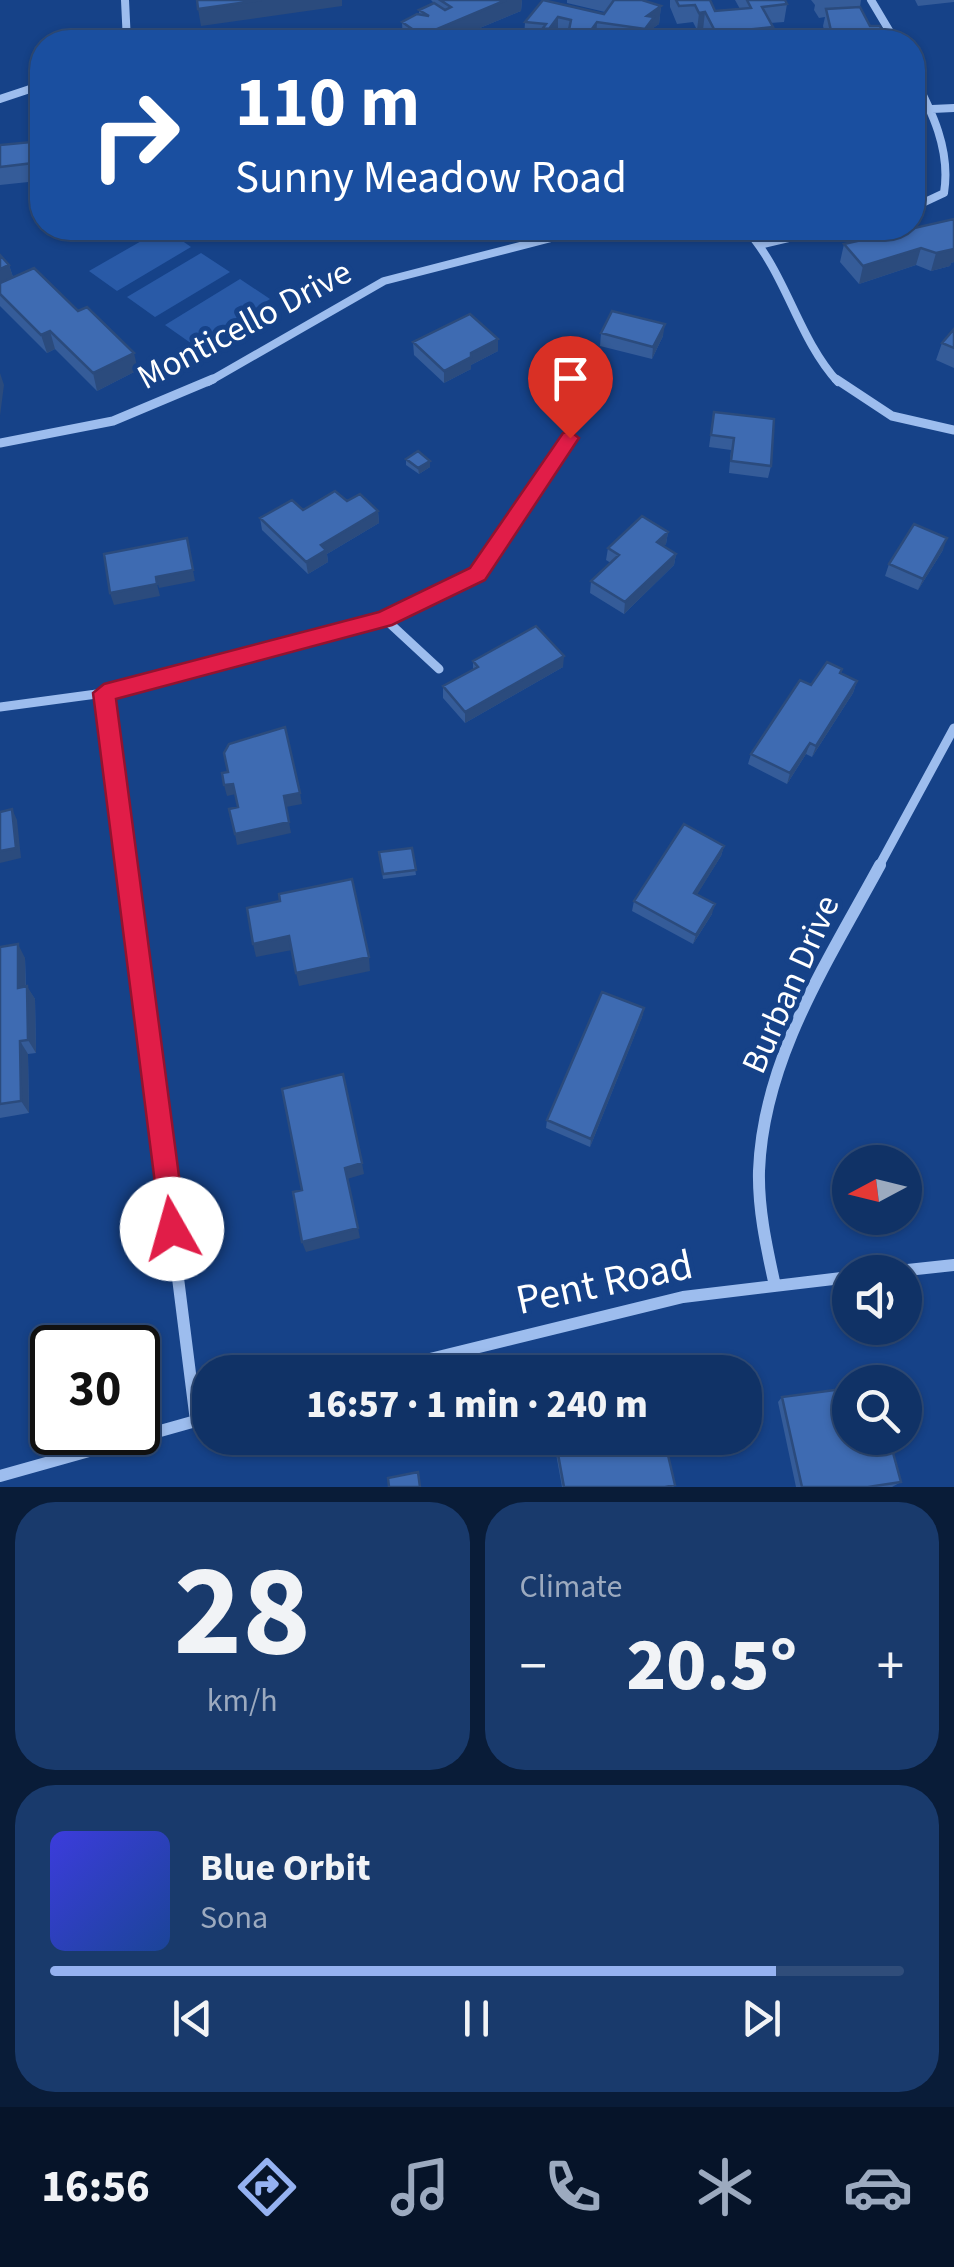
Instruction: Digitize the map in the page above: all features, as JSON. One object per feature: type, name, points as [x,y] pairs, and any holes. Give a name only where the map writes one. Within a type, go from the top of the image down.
[{"type":"street","points":[[125,0],[126,30]]},
{"type":"street","points":[[870,0],[889,30]]},
{"type":"street","points":[[0,98],[30,89]]},
{"type":"street","points":[[925,97],[932,109],[948,177],[944,193],[925,202]]},
{"type":"street","points":[[932,109],[954,108]]},
{"type":"street","name":"Monticello Drive","points":[[0,442],[112,421],[199,387],[384,281],[534,240]]},
{"type":"street","points":[[759,240],[820,364],[835,384],[890,416],[926,428],[954,430]]},
{"type":"street","points":[[764,244],[781,240]]},
{"type":"street","points":[[0,707],[104,693],[385,619],[478,574],[570,438]]},
{"type":"street","points":[[385,619],[439,668]]},
{"type":"street","points":[[104,693],[194,1355]]},
{"type":"street","name":"Burban Drive","points":[[775,1286],[764,1236],[759,1172],[769,1096],[811,991],[954,728]]},
{"type":"street","points":[[922,1268],[954,1265]]},
{"type":"street","name":"Pent Road","points":[[445,1355],[683,1296],[832,1279]]},
{"type":"street","points":[[0,1476],[192,1422]]},
{"type":"shaded area","points":[[143,240],[181,240],[191,247],[117,291],[89,271]]},
{"type":"shaded area","points":[[201,253],[230,272],[155,317],[127,297]]},
{"type":"shaded area","points":[[240,279],[270,299],[195,346],[165,325]]},
{"type":"building","points":[[197,0],[261,0],[198,9]]},
{"type":"building","points":[[440,0],[506,0],[438,30],[410,30],[402,22],[417,14],[429,16],[419,10],[434,3],[445,10],[451,7]]},
{"type":"building","points":[[543,0],[604,14],[614,0],[642,0],[661,6],[647,16],[654,17],[645,29],[597,22],[591,30],[569,30],[571,20],[558,17],[549,29],[543,28],[546,24],[525,22]]},
{"type":"building","points":[[676,0],[710,0],[715,11],[751,8],[747,0],[785,0],[787,4],[762,7],[773,27],[744,30],[714,30],[705,12],[699,13],[695,5],[679,6]]},
{"type":"building","points":[[860,7],[870,26],[880,26],[882,30],[831,30],[826,9]]},
{"type":"building","points":[[30,142],[30,163],[0,167],[0,145]]},
{"type":"building","points":[[954,219],[954,249],[936,253],[921,248],[863,266],[844,244],[862,240],[925,240],[925,226]]},
{"type":"building","points":[[0,255],[9,265],[0,269]]},
{"type":"building","points":[[34,268],[78,311],[87,307],[134,353],[93,373],[50,331],[41,335],[0,294],[0,283]]},
{"type":"building","points":[[612,311],[665,324],[653,347],[601,333]]},
{"type":"building","points":[[470,314],[498,339],[444,371],[413,342]]},
{"type":"building","points":[[954,329],[954,348],[942,343]]},
{"type":"building","points":[[714,412],[774,419],[771,466],[731,461],[734,438],[711,435]]},
{"type":"building","points":[[418,451],[430,461],[418,468],[406,459]]},
{"type":"building","points":[[335,491],[347,501],[360,494],[378,511],[321,545],[326,550],[306,562],[260,518],[292,500],[303,510]]},
{"type":"building","points":[[642,516],[668,532],[657,542],[676,554],[625,602],[591,581],[619,555],[608,548]]},
{"type":"building","points":[[914,524],[947,538],[923,579],[889,564]]},
{"type":"building","points":[[187,538],[193,570],[156,577],[157,584],[110,593],[104,554]]},
{"type":"building","points":[[536,626],[564,656],[465,712],[443,686],[478,667],[473,661]]},
{"type":"building","points":[[827,662],[857,681],[816,746],[810,743],[790,773],[751,754],[800,680],[811,685]]},
{"type":"building","points":[[285,727],[300,793],[284,796],[289,822],[235,834],[229,809],[238,807],[233,784],[224,785],[222,773],[228,772],[224,753],[229,744]]},
{"type":"building","points":[[12,809],[16,848],[0,851],[0,812]]},
{"type":"building","points":[[684,824],[724,846],[694,893],[715,904],[696,935],[634,901]]},
{"type":"building","points":[[412,848],[416,870],[383,874],[379,852]]},
{"type":"building","points":[[352,879],[369,957],[296,973],[289,936],[253,944],[247,908],[280,901],[279,894]]},
{"type":"building","points":[[18,944],[18,988],[27,986],[28,1040],[20,1041],[21,1101],[0,1104],[0,947]]},
{"type":"building","points":[[602,992],[644,1008],[591,1139],[547,1120]]},
{"type":"building","points":[[343,1074],[362,1163],[345,1168],[358,1228],[302,1242],[293,1192],[302,1190],[282,1089]]},
{"type":"building","points":[[832,1390],[832,1455],[894,1455],[901,1482],[868,1487],[802,1487],[782,1397]]},
{"type":"building","points":[[558,1455],[668,1455],[675,1485],[665,1487],[564,1487]]},
{"type":"building","points":[[418,1472],[420,1487],[389,1487],[388,1478]]},
{"type":"route","points":[[172,1229],[104,693],[385,619],[478,574],[570,438]]}]
